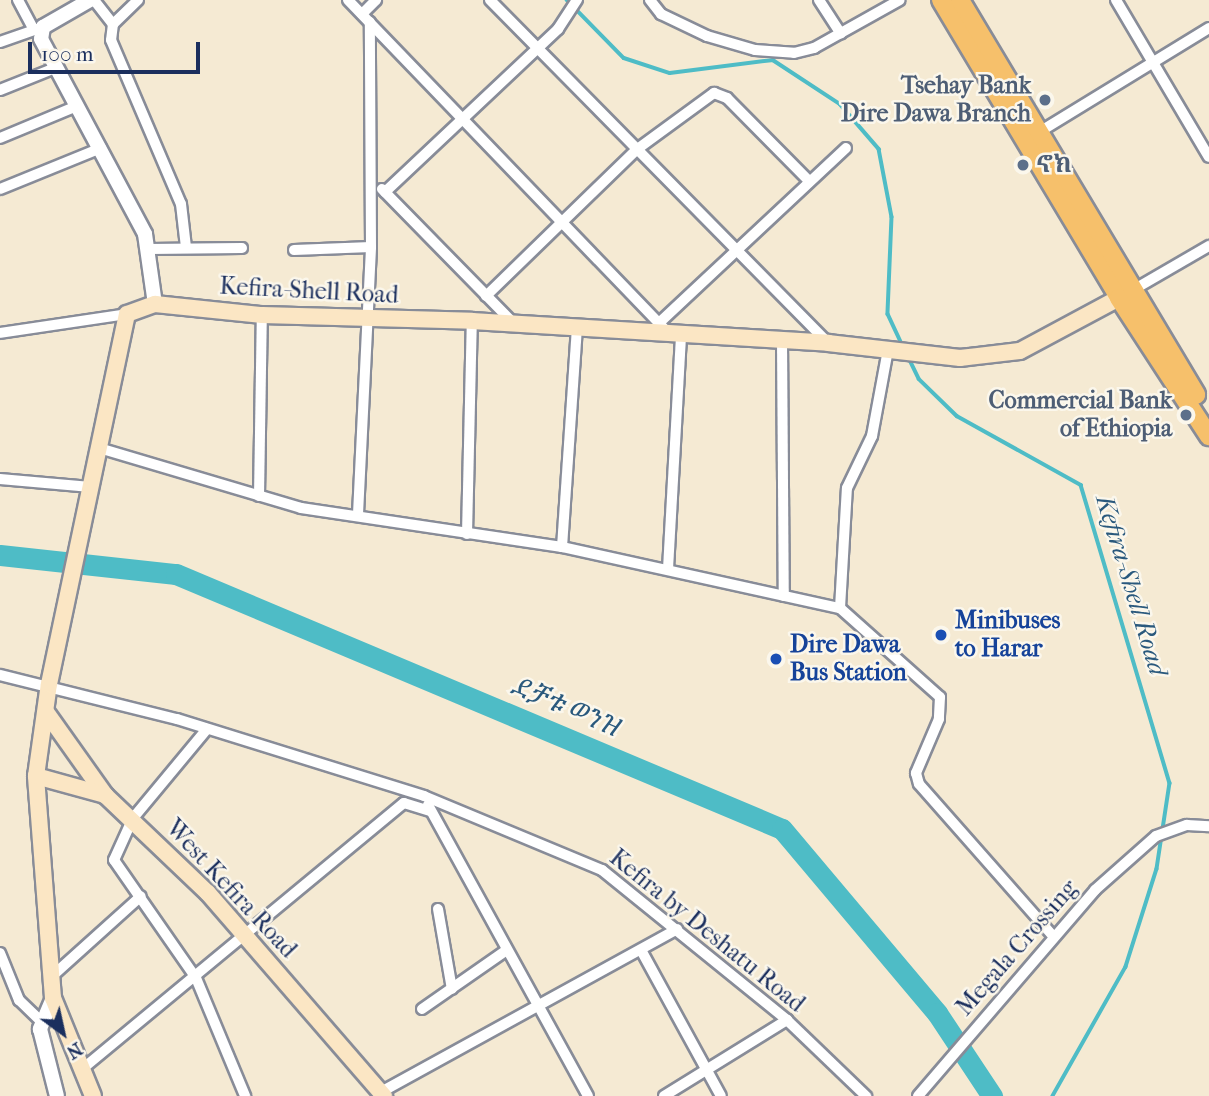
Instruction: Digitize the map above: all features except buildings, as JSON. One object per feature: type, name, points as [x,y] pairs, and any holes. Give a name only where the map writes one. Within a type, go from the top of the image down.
[{"type":"main road","points":[[941,0],[1033,136]]},
{"type":"main road","points":[[960,0],[1033,136],[1126,294],[1205,413],[1209,436]]},
{"type":"main road","name":"Kefira-Shell Road","points":[[127,314],[155,304],[262,315],[670,330],[828,343],[900,352],[1002,357],[1037,344],[1126,294]]},
{"type":"main road","points":[[93,1096],[53,998],[45,856],[36,776],[49,684],[127,314]]},
{"type":"main road","name":"West Kefira Road","points":[[46,712],[105,795],[132,818],[245,933],[382,1094]]},
{"type":"main road","points":[[36,776],[105,795]]},
{"type":"street","points":[[18,0],[39,28],[41,39],[55,68],[101,148],[149,249],[155,304]]},
{"type":"street","points":[[0,42],[39,28],[92,0],[113,24]]},
{"type":"street","points":[[138,0],[113,24],[111,40],[181,204],[186,247]]},
{"type":"street","points":[[348,0],[670,330]]},
{"type":"street","points":[[358,514],[371,247],[366,18],[376,0]]},
{"type":"street","points":[[489,0],[828,343]]},
{"type":"street","points":[[650,0],[661,14],[678,24],[755,50],[794,53],[841,34],[900,0]]},
{"type":"street","points":[[819,0],[841,34]]},
{"type":"street","points":[[1116,0],[1209,157]]},
{"type":"street","points":[[385,192],[563,23],[576,2]]},
{"type":"street","points":[[1033,136],[1155,63],[1209,27]]},
{"type":"street","points":[[0,90],[55,68]]},
{"type":"street","points":[[486,296],[636,150],[700,99],[714,93],[727,98],[809,181]]},
{"type":"street","points":[[0,138],[77,106]]},
{"type":"street","points":[[0,189],[101,148]]},
{"type":"street","points":[[668,569],[670,330],[737,251],[846,148]]},
{"type":"street","points":[[370,177],[513,323]]},
{"type":"street","points":[[1126,294],[1209,246]]},
{"type":"street","points":[[293,250],[371,247]]},
{"type":"street","points":[[149,249],[242,248]]},
{"type":"street","points":[[0,333],[127,314]]},
{"type":"street","points":[[259,496],[262,315]]},
{"type":"street","points":[[467,534],[472,321]]},
{"type":"street","points":[[562,547],[577,327]]},
{"type":"street","points":[[782,341],[783,596]]},
{"type":"street","points":[[840,608],[847,488],[872,436],[900,352]]},
{"type":"street","points":[[99,447],[301,508],[358,514],[467,534],[562,547],[840,608],[940,696],[939,719],[916,773],[919,784],[1053,936]]},
{"type":"street","points":[[0,479],[91,487]]},
{"type":"street","name":"Kefira by Deshatu Road","points":[[0,675],[49,684],[207,729],[424,796],[602,870],[787,1020],[866,1096]]},
{"type":"street","points":[[207,729],[132,818],[114,860],[196,978],[244,1095]]},
{"type":"street","points":[[424,796],[589,1096]]},
{"type":"street","points":[[81,1070],[196,978],[245,933],[404,803],[431,811]]},
{"type":"street","name":"Megala Crossing","points":[[918,1096],[1095,890],[1156,836],[1170,829],[1209,826]]},
{"type":"street","points":[[50,978],[141,896]]},
{"type":"street","points":[[438,909],[452,989]]},
{"type":"street","points":[[382,1094],[536,1003],[677,929]]},
{"type":"street","points":[[422,1009],[507,950]]},
{"type":"street","points":[[641,950],[721,1096]]},
{"type":"street","points":[[0,953],[19,1000],[40,1020],[57,1096]]},
{"type":"street","points":[[40,1020],[53,998]]},
{"type":"street","points":[[664,1096],[708,1072],[787,1020]]},
{"type":"waterway","name":"Kefira-Shell Road","points":[[567,0],[624,58],[670,73],[773,60],[840,104],[879,149],[892,217],[888,314],[903,346]]},
{"type":"waterway","name":"Kefira-Shell Road","points":[[908,356],[919,379],[957,416],[1081,485],[1170,783],[1157,869],[1126,967],[1053,1096]]},
{"type":"waterway","name":"ደቻቱ ወንዝ","points":[[0,555],[176,574],[782,829],[937,1013],[992,1096]]},
{"type":"place","name":"Tsehay Bank Dire Dawa Branch","points":[[1045,100]]},
{"type":"place","name":"ኖክ","points":[[1023,165]]},
{"type":"place","name":"Commercial Bank of Ethiopia","points":[[1186,415]]},
{"type":"place","name":"Minibuses to Harar","points":[[941,635]]},
{"type":"place","name":"Dire Dawa Bus Station","points":[[776,659]]}]
